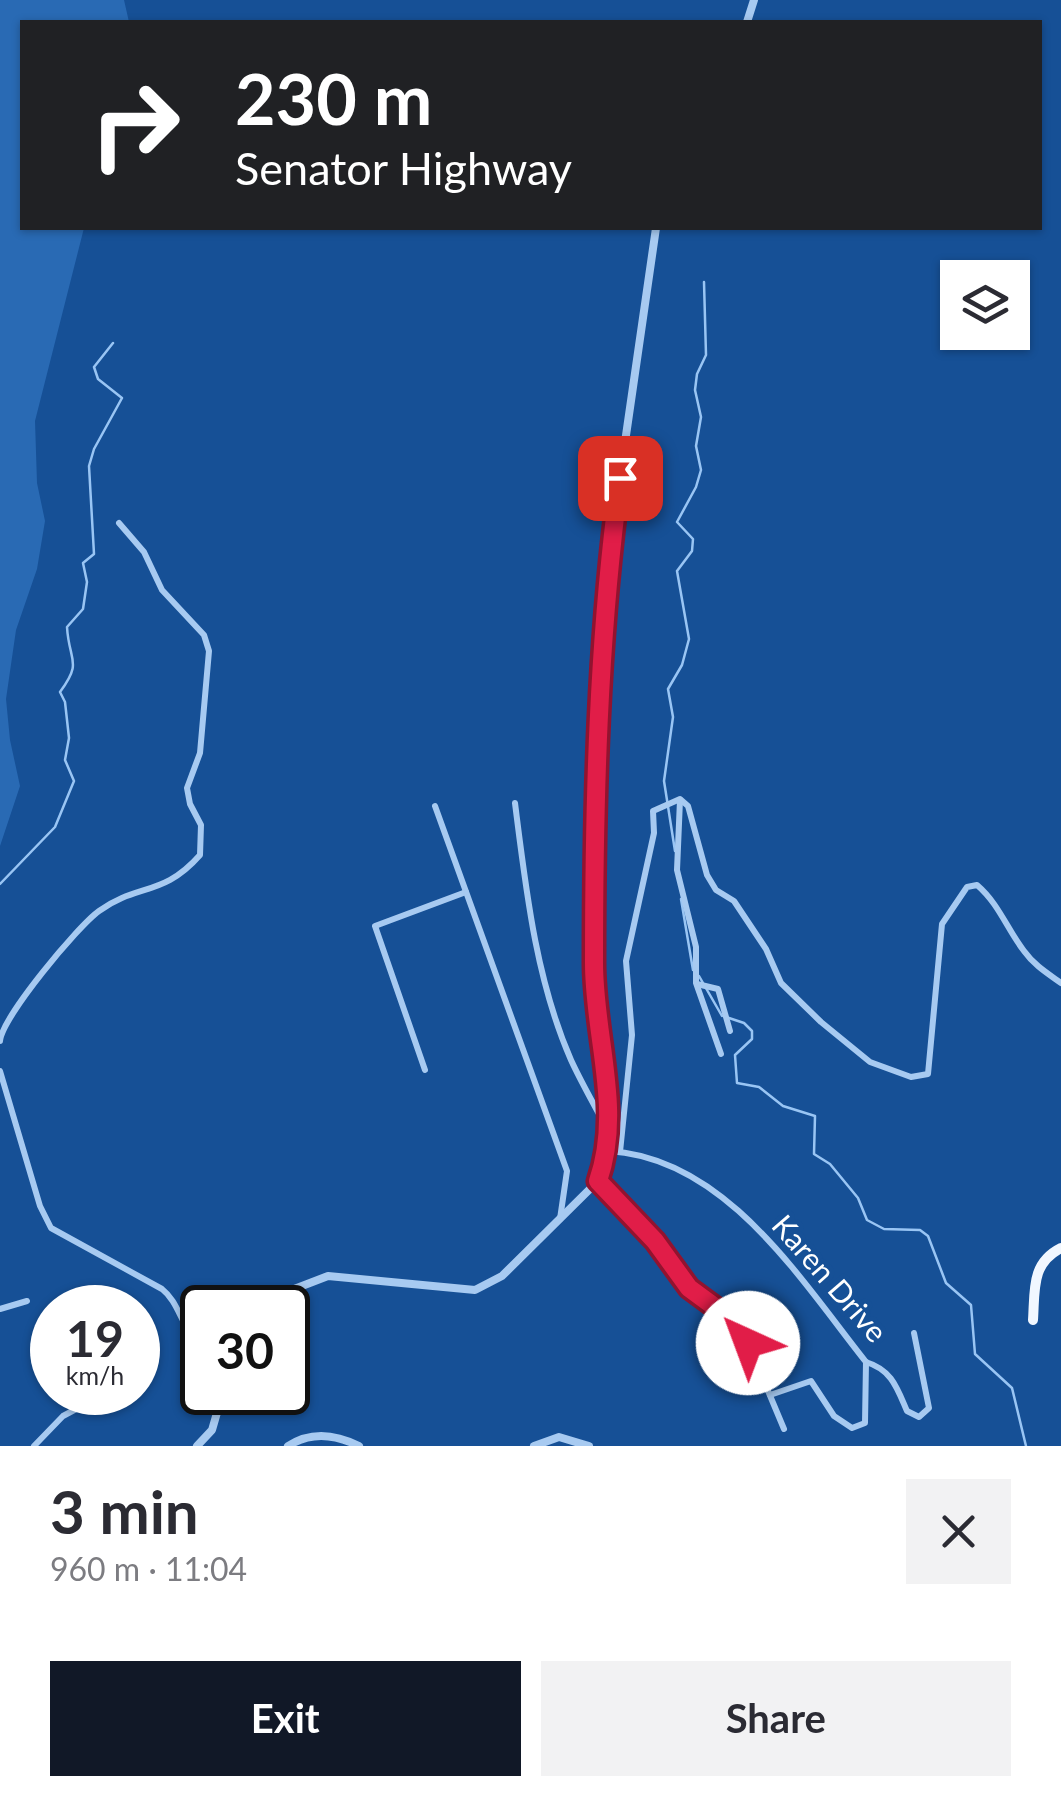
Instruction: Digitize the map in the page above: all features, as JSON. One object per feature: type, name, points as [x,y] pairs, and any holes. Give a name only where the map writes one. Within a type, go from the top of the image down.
[{"type":"main road","points":[[1034,1320],[1031,1289],[1046,1256],[1061,1248]]},
{"type":"street","points":[[305,1285],[328,1276],[475,1290],[502,1276],[598,1181],[608,1151],[610,1135],[594,970],[603,628],[612,534],[656,230]]},
{"type":"street","points":[[0,1040],[0,1031],[18,1001],[95,913],[114,901],[176,880],[200,855],[201,826],[187,788],[200,753],[209,651],[204,636],[162,590],[144,552],[119,523]]},
{"type":"street","points":[[680,798],[694,818],[699,856],[707,876],[716,890],[734,901],[766,949],[781,984],[870,1062],[911,1077],[928,1074],[942,924],[968,886],[977,885],[986,892],[1008,919],[1026,955],[1061,983]]},
{"type":"street","points":[[680,798],[677,870],[696,947],[696,983],[721,1054]]},
{"type":"street","points":[[620,1152],[632,1035],[626,961],[633,938],[634,909],[645,881],[654,810],[680,798]]},
{"type":"street","points":[[515,804],[526,894],[544,982],[571,1060],[610,1135]]},
{"type":"street","points":[[436,806],[566,1171],[560,1220]]},
{"type":"street","points":[[425,1070],[375,926],[466,892]]},
{"type":"street","points":[[696,983],[718,989],[730,1031]]},
{"type":"street","points":[[0,1071],[50,1228],[162,1289],[180,1315]]},
{"type":"street","name":"Karen Drive","points":[[608,1151],[670,1162],[740,1212],[798,1276],[866,1362],[882,1367],[895,1383],[907,1412],[919,1417],[929,1408],[914,1333]]},
{"type":"street","points":[[598,1181],[655,1241],[689,1288],[727,1316],[748,1343],[784,1429]]},
{"type":"street","points":[[0,1309],[27,1301]]},
{"type":"street","points":[[770,1395],[811,1381],[834,1416],[852,1428],[866,1424],[866,1362]]},
{"type":"street","points":[[34,1446],[65,1415]]},
{"type":"street","points":[[197,1446],[212,1430],[216,1415]]},
{"type":"street","points":[[288,1446],[318,1435],[341,1437],[358,1446]]},
{"type":"street","points":[[534,1446],[559,1437],[589,1446]]},
{"type":"shaded area","points":[[0,0],[124,0],[129,20],[20,20],[20,230],[83,230],[35,421],[37,483],[45,521],[37,569],[16,630],[6,699],[20,786],[0,846]]},
{"type":"waterway","points":[[675,851],[664,781],[673,717],[668,689],[682,665],[689,639],[677,571],[692,551],[693,539],[677,522],[701,470],[696,446],[701,417],[695,390],[706,355],[704,282]]},
{"type":"waterway","points":[[0,884],[55,827],[74,781],[65,760],[69,738],[60,692],[73,667],[67,627],[83,609],[87,582],[83,563],[94,554],[89,466],[122,398],[98,379],[94,367],[113,343]]},
{"type":"waterway","points":[[681,899],[693,970]]},
{"type":"waterway","points":[[699,976],[722,1016]]},
{"type":"waterway","points":[[729,1018],[744,1023],[752,1031],[752,1039],[735,1055],[737,1083],[759,1087],[783,1106],[815,1116],[814,1154],[830,1164],[858,1198],[867,1220],[884,1229],[920,1230],[928,1236],[946,1283],[971,1305],[975,1354],[1012,1388],[1026,1446]]},
{"type":"route","points":[[620,478],[603,628],[594,970],[610,1135],[598,1181],[655,1241],[689,1288],[727,1316],[748,1343]]}]
